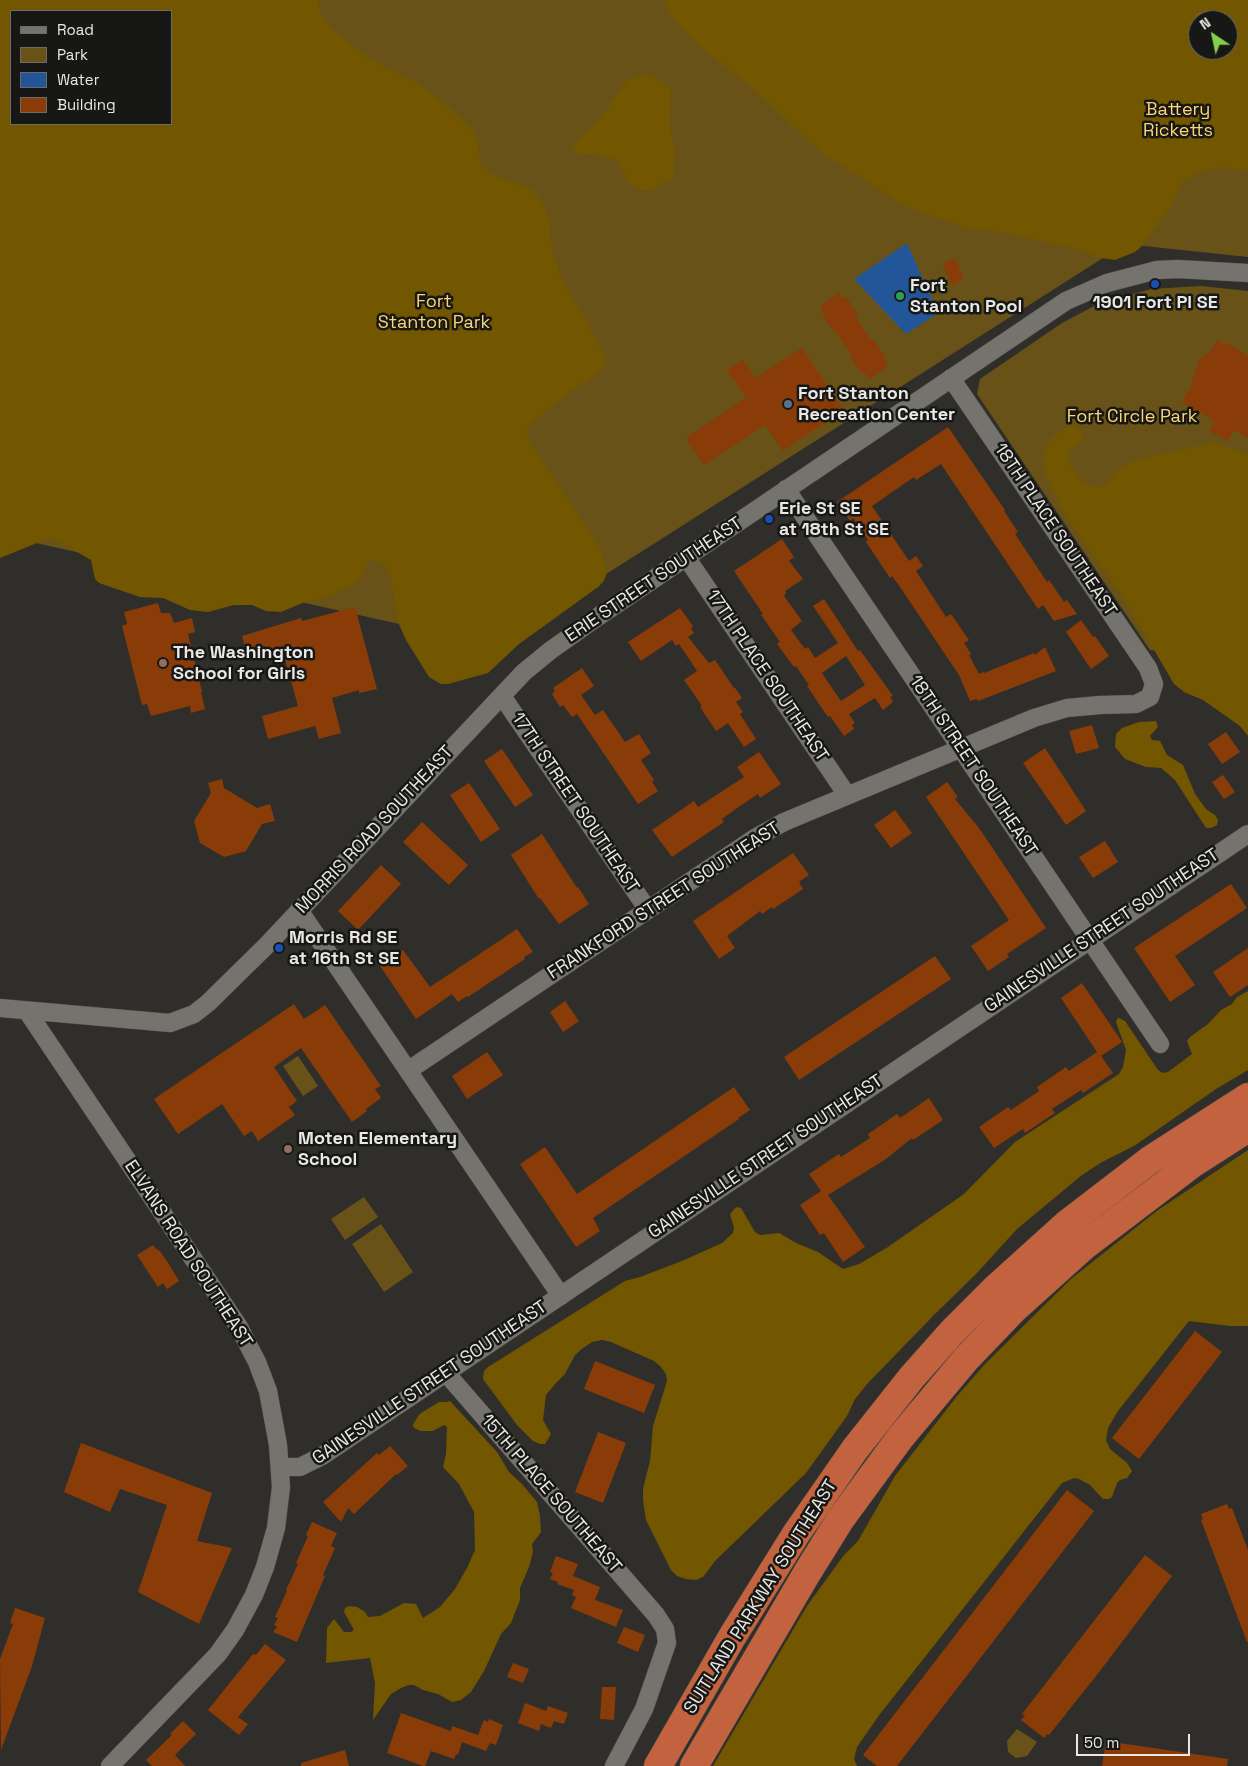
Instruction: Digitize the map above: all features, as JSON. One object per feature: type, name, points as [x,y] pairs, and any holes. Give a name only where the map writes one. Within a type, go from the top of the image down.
[{"type":"highway","name":"SUITLAND PARKWAY SOUTHEAST","points":[[658,1766],[732,1637],[796,1534],[850,1456],[912,1376],[996,1288],[1068,1223],[1150,1160],[1248,1097]]},
{"type":"highway","name":"SUITLAND PARKWAY SOUTHEAST","points":[[694,1766],[822,1547],[878,1466],[950,1377],[1014,1309],[1078,1252],[1174,1178],[1248,1128]]},
{"type":"street","name":"ERIE STREET SOUTHEAST","points":[[502,696],[524,672],[551,650],[1066,301],[1107,283],[1145,272],[1178,269],[1248,273]]},
{"type":"street","name":"18TH PLACE SOUTHEAST","points":[[951,378],[1148,668],[1154,684],[1150,697],[1142,703],[1067,708],[1018,723],[960,748]]},
{"type":"street","name":"18TH STREET SOUTHEAST","points":[[786,489],[1160,1044]]},
{"type":"street","name":"17TH PLACE SOUTHEAST","points":[[686,557],[847,795]]},
{"type":"street","name":"17TH STREET SOUTHEAST","points":[[502,696],[648,910]]},
{"type":"street","name":"MORRIS ROAD SOUTHEAST","points":[[10,1012],[170,1022],[187,1018],[208,1003],[300,910],[502,696]]},
{"type":"street","name":"FRANKFORD STREET SOUTHEAST","points":[[409,1070],[755,838],[784,822],[960,748]]},
{"type":"street","name":"GAINESVILLE STREET SOUTHEAST","points":[[280,1467],[300,1467],[315,1460],[1248,834]]},
{"type":"street","points":[[300,910],[561,1296]]},
{"type":"street","name":"ELVANS ROAD SOUTHEAST","points":[[10,1012],[239,1328],[257,1362],[268,1391],[277,1434],[280,1499],[274,1538],[258,1586],[229,1638],[205,1669],[110,1766]]},
{"type":"street","name":"15TH PLACE SOUTHEAST","points":[[446,1373],[656,1615],[665,1629],[667,1643],[644,1709],[614,1766]]},
{"type":"green space","points":[[0,0],[319,0],[318,5],[330,28],[370,59],[417,83],[458,115],[476,134],[480,162],[483,168],[493,175],[531,189],[542,201],[548,217],[552,250],[559,272],[606,358],[605,363],[595,375],[567,394],[532,422],[527,428],[527,436],[600,548],[606,567],[606,576],[603,582],[519,644],[488,673],[448,684],[441,684],[429,677],[406,640],[398,622],[391,576],[383,564],[376,560],[369,561],[356,582],[329,597],[305,602],[281,612],[266,611],[252,605],[234,605],[208,612],[190,610],[163,598],[140,597],[99,583],[95,579],[91,560],[57,540],[42,541],[0,558]]},
{"type":"green space","name":"Fort Stanton Park","points":[[4,0],[1248,0],[1248,257],[1125,244],[600,578],[507,648],[0,535],[0,45]]},
{"type":"green space","name":"Battery Ricketts","points":[[664,0],[1248,0],[1248,170],[1220,167],[1199,172],[1184,181],[1171,206],[1140,248],[1115,260],[1101,258],[1077,249],[1004,233],[966,228],[907,207],[822,153],[750,86],[710,55],[682,28],[669,12]]},
{"type":"green space","points":[[647,75],[657,78],[671,89],[669,121],[675,145],[673,163],[675,172],[673,178],[650,190],[641,190],[628,182],[618,160],[594,154],[579,154],[573,149],[573,146],[596,123],[628,80]]},
{"type":"green space","name":"Fort Circle Park","points":[[1201,286],[1248,291],[1248,660],[1150,650],[977,394],[980,379],[1062,323],[1100,303],[1151,289]]},
{"type":"green space","points":[[1075,425],[1083,434],[1083,438],[1081,442],[1069,451],[1067,460],[1080,478],[1096,487],[1102,487],[1107,484],[1120,468],[1126,464],[1212,443],[1248,454],[1248,736],[1240,726],[1203,700],[1184,692],[1174,684],[1122,595],[1066,517],[1046,475],[1043,458],[1052,438],[1069,426]]},
{"type":"green space","points":[[1156,721],[1158,727],[1150,736],[1152,740],[1160,741],[1167,755],[1183,765],[1195,794],[1206,809],[1215,815],[1218,820],[1217,825],[1206,828],[1175,780],[1161,768],[1146,767],[1125,759],[1115,747],[1116,734],[1122,728],[1139,722]]},
{"type":"green space","points":[[1248,991],[1248,1070],[1216,1089],[1134,1146],[1102,1162],[1082,1175],[1017,1229],[976,1274],[868,1383],[855,1399],[847,1416],[806,1473],[715,1561],[703,1577],[696,1580],[686,1579],[677,1576],[671,1570],[646,1520],[643,1489],[650,1461],[653,1426],[667,1381],[666,1374],[661,1367],[654,1361],[611,1342],[602,1340],[592,1342],[575,1355],[565,1374],[546,1395],[543,1420],[551,1434],[545,1444],[533,1441],[517,1425],[483,1379],[484,1371],[488,1367],[625,1281],[682,1261],[722,1243],[733,1233],[734,1228],[730,1214],[736,1207],[741,1208],[755,1232],[760,1235],[779,1233],[796,1243],[818,1252],[843,1269],[859,1264],[888,1247],[964,1194],[1015,1142],[1119,1074],[1123,1067],[1126,1050],[1116,1022],[1117,1019],[1125,1021],[1158,1070],[1163,1073],[1168,1072],[1192,1054],[1187,1041],[1190,1037],[1208,1024],[1221,1010],[1232,1004],[1237,997]]},
{"type":"green space","points":[[298,1056],[318,1086],[303,1096],[283,1066]]},
{"type":"green space","points":[[1248,1150],[1248,1326],[1230,1326],[1189,1321],[1118,1411],[1108,1428],[1106,1440],[1110,1449],[1127,1463],[1132,1471],[1127,1478],[1117,1483],[1112,1497],[1103,1499],[1090,1485],[1079,1479],[1074,1478],[1062,1483],[880,1714],[857,1747],[854,1759],[857,1766],[713,1766],[807,1606],[844,1555],[858,1541],[895,1476],[957,1396],[985,1364],[1071,1279],[1158,1210]]},
{"type":"green space","points":[[364,1197],[378,1217],[345,1240],[331,1219]]},
{"type":"green space","points":[[381,1224],[413,1272],[384,1292],[352,1244]]},
{"type":"green space","points":[[450,1401],[497,1452],[509,1472],[537,1502],[541,1532],[532,1544],[533,1552],[520,1588],[520,1600],[511,1623],[501,1634],[484,1671],[471,1692],[461,1700],[452,1702],[438,1694],[409,1685],[391,1694],[373,1720],[375,1683],[370,1658],[326,1663],[327,1628],[334,1619],[344,1632],[354,1630],[344,1612],[345,1608],[350,1606],[357,1607],[365,1612],[368,1617],[380,1616],[404,1603],[416,1604],[423,1618],[440,1607],[455,1589],[467,1568],[475,1550],[474,1512],[459,1484],[443,1467],[446,1454],[447,1427],[444,1425],[433,1431],[421,1431],[414,1428],[413,1425],[421,1413],[439,1402]]},
{"type":"green space","points":[[1017,1729],[1037,1742],[1027,1756],[1016,1758],[1008,1752],[1007,1741]]},
{"type":"water","name":"Fort Stanton Pool","points":[[907,243],[938,313],[906,334],[854,279]]},
{"type":"building","points":[[955,258],[964,279],[952,285],[942,264]]},
{"type":"building","points":[[839,293],[843,299],[846,297],[858,315],[855,317],[886,358],[884,360],[888,366],[869,379],[864,372],[862,374],[836,331],[834,332],[822,314],[824,313],[820,306]]},
{"type":"building","points":[[1217,340],[1248,355],[1248,438],[1234,430],[1228,441],[1209,431],[1215,421],[1182,402],[1185,394],[1190,389],[1198,362],[1207,353],[1210,353]]},
{"type":"building","name":"Fort Stanton Recreation Center","points":[[802,348],[844,410],[783,451],[765,425],[704,465],[686,438],[746,398],[727,370],[743,360],[756,378]]},
{"type":"building","points":[[948,427],[1005,510],[1018,532],[1015,534],[1047,582],[1049,580],[1064,602],[1067,600],[1077,614],[1054,621],[1043,605],[1038,609],[941,464],[916,480],[914,477],[872,506],[909,561],[916,556],[923,566],[916,571],[946,617],[951,614],[969,640],[964,643],[971,654],[969,655],[979,674],[1034,653],[1035,655],[1045,647],[1056,671],[978,701],[977,699],[970,701],[959,675],[898,584],[892,576],[890,578],[866,542],[868,540],[853,518],[850,521],[837,502]]},
{"type":"building","points":[[782,539],[794,557],[789,561],[803,579],[785,591],[784,596],[802,621],[791,630],[805,649],[808,647],[815,658],[838,643],[813,606],[824,599],[858,651],[860,650],[893,696],[890,697],[893,702],[883,710],[875,698],[849,714],[855,723],[852,725],[854,729],[844,736],[830,716],[828,717],[823,710],[796,666],[794,667],[777,644],[780,642],[734,571]],"holes":[[[846,656],[865,685],[841,701],[822,673]]]},
{"type":"building","name":"The Washington School for Girls","points":[[158,603],[161,613],[170,613],[174,623],[192,618],[195,632],[188,634],[205,709],[191,713],[190,706],[151,716],[147,704],[142,705],[122,626],[127,624],[124,612]]},
{"type":"building","points":[[355,607],[377,689],[359,693],[359,690],[332,698],[341,733],[319,739],[315,726],[268,739],[262,716],[298,706],[282,648],[272,655],[271,652],[248,658],[242,636],[301,618],[302,621]]},
{"type":"building","points":[[680,608],[693,626],[691,628],[694,633],[688,637],[709,663],[715,660],[742,698],[736,702],[743,712],[740,714],[756,739],[744,747],[728,723],[716,731],[700,707],[702,706],[684,680],[697,671],[679,644],[676,646],[672,640],[641,661],[628,642]]},
{"type":"building","points":[[1081,620],[1109,656],[1091,669],[1066,632]]},
{"type":"building","points":[[582,668],[594,686],[581,695],[595,715],[603,710],[625,742],[639,734],[651,753],[641,760],[654,780],[652,782],[658,791],[638,804],[577,714],[572,717],[563,705],[560,707],[552,694],[555,691],[553,688]]},
{"type":"building","points":[[1092,725],[1099,748],[1076,754],[1069,731]]},
{"type":"building","points":[[1226,732],[1240,752],[1222,764],[1208,744]]},
{"type":"building","points":[[1045,748],[1086,811],[1066,825],[1023,763]]},
{"type":"building","points":[[502,749],[533,795],[515,807],[484,761]]},
{"type":"building","points":[[759,752],[781,784],[760,798],[758,794],[740,806],[722,819],[724,822],[672,857],[652,830],[694,801],[698,807],[744,777],[737,767]]},
{"type":"building","points":[[1223,775],[1235,792],[1224,799],[1212,782]]},
{"type":"building","points":[[222,779],[224,788],[257,808],[270,804],[275,821],[262,824],[246,851],[224,857],[200,843],[194,821],[211,793],[208,783]]},
{"type":"building","points":[[947,782],[958,797],[955,799],[979,828],[1046,928],[1007,954],[1009,957],[988,971],[971,946],[1009,920],[926,797]]},
{"type":"building","points":[[469,783],[500,829],[481,842],[450,795]]},
{"type":"building","points":[[895,810],[912,833],[891,848],[874,825]]},
{"type":"building","points":[[422,822],[468,865],[449,885],[403,842]]},
{"type":"building","points":[[542,834],[589,904],[559,924],[539,899],[511,855]]},
{"type":"building","points":[[1105,841],[1118,862],[1093,878],[1079,857]]},
{"type":"building","points":[[793,853],[809,875],[799,882],[803,889],[773,909],[772,907],[762,914],[760,911],[727,936],[735,948],[719,959],[693,921]]},
{"type":"building","points":[[381,865],[401,884],[358,930],[338,911]]},
{"type":"building","points":[[1231,884],[1247,908],[1175,956],[1195,985],[1170,1002],[1134,948]]},
{"type":"building","points":[[517,929],[533,952],[468,997],[458,1002],[452,994],[416,1019],[380,966],[403,950],[430,987]]},
{"type":"building","points":[[1248,948],[1248,985],[1230,997],[1213,972]]},
{"type":"building","points":[[935,956],[951,979],[799,1080],[784,1057]]},
{"type":"building","points":[[1082,983],[1122,1042],[1101,1056],[1113,1073],[1083,1093],[1081,1090],[1052,1109],[1055,1113],[1025,1133],[1023,1129],[994,1148],[979,1127],[1008,1107],[1011,1110],[1039,1091],[1037,1087],[1066,1067],[1069,1071],[1097,1052],[1061,998]]},
{"type":"building","points":[[565,1001],[579,1021],[563,1032],[550,1012]]},
{"type":"building","points":[[294,1004],[304,1019],[325,1005],[381,1086],[375,1089],[381,1098],[352,1122],[301,1048],[274,1067],[297,1101],[289,1107],[295,1115],[258,1141],[252,1131],[244,1136],[222,1104],[178,1134],[154,1099]]},
{"type":"building","points":[[487,1052],[503,1075],[467,1099],[452,1076]]},
{"type":"building","points":[[734,1087],[750,1110],[593,1218],[600,1231],[576,1247],[520,1164],[545,1147],[577,1194]]},
{"type":"building","points":[[929,1098],[943,1120],[913,1140],[912,1138],[886,1159],[828,1195],[865,1247],[843,1262],[824,1233],[820,1235],[800,1205],[821,1191],[809,1174],[839,1154],[841,1157],[870,1138],[868,1134],[897,1114],[900,1118]]},
{"type":"building","points":[[153,1245],[167,1261],[179,1281],[167,1289],[163,1283],[158,1287],[137,1255]]},
{"type":"building","points":[[1195,1331],[1222,1352],[1139,1459],[1112,1438]]},
{"type":"building","points":[[595,1361],[655,1385],[644,1413],[584,1389]]},
{"type":"building","points":[[598,1432],[626,1443],[603,1503],[575,1492]]},
{"type":"building","points":[[81,1443],[212,1493],[197,1541],[232,1548],[199,1624],[138,1592],[167,1505],[120,1489],[110,1512],[64,1492]]},
{"type":"building","points":[[390,1446],[408,1466],[396,1474],[354,1514],[348,1508],[341,1522],[323,1502],[377,1453],[379,1455]]},
{"type":"building","points":[[1067,1490],[1094,1511],[897,1766],[877,1766],[863,1755]]},
{"type":"building","points":[[1227,1504],[1229,1509],[1232,1508],[1248,1550],[1248,1642],[1201,1520],[1203,1519],[1201,1514]]},
{"type":"building","points":[[312,1522],[337,1533],[331,1546],[335,1548],[323,1575],[325,1576],[297,1642],[273,1632],[277,1627],[274,1625],[278,1618],[275,1617],[298,1564],[296,1563]]},
{"type":"building","points":[[1145,1555],[1172,1576],[1100,1671],[1049,1735],[1047,1734],[1044,1738],[1021,1720],[1025,1716],[1022,1714]]},
{"type":"building","points":[[556,1556],[578,1564],[573,1576],[600,1587],[595,1600],[623,1610],[616,1627],[571,1608],[576,1597],[572,1595],[574,1590],[557,1584],[558,1582],[550,1579],[553,1573],[550,1572]]},
{"type":"building","points":[[15,1608],[45,1618],[32,1666],[1,1750],[0,1659],[13,1624],[10,1623]]},
{"type":"building","points":[[624,1627],[645,1635],[638,1652],[617,1643]]},
{"type":"building","points":[[265,1644],[286,1660],[238,1717],[248,1724],[239,1735],[208,1710],[253,1654],[256,1655]]},
{"type":"building","points":[[513,1663],[529,1669],[523,1683],[507,1677]]},
{"type":"building","points":[[602,1687],[616,1687],[614,1720],[600,1719]]},
{"type":"building","points":[[525,1703],[546,1711],[548,1706],[568,1713],[564,1724],[554,1721],[551,1728],[541,1724],[539,1731],[518,1723]]},
{"type":"building","points":[[401,1713],[451,1731],[452,1726],[478,1735],[484,1720],[488,1722],[489,1719],[503,1725],[496,1745],[490,1743],[486,1751],[462,1742],[458,1755],[456,1754],[454,1759],[431,1751],[425,1766],[423,1766],[387,1753]]},
{"type":"building","points":[[183,1721],[196,1734],[175,1755],[185,1766],[152,1766],[146,1760],[172,1735],[170,1734]]},
{"type":"building","points":[[1106,1741],[1228,1759],[1227,1766],[1102,1766]]},
{"type":"building","points":[[345,1750],[349,1766],[301,1766],[301,1763]]},
{"type":"place","name":"1901 Fort Pl SE","points":[[1155,284]]},
{"type":"place","name":"Fort Stanton Pool","points":[[900,296]]},
{"type":"place","name":"Fort Stanton Recreation Center","points":[[788,404]]},
{"type":"place","name":"Erie St SE at 18th St SE","points":[[769,519]]},
{"type":"place","name":"The Washington School for Girls","points":[[163,663]]},
{"type":"place","name":"Morris Rd SE at 16th St SE","points":[[279,948]]},
{"type":"place","name":"Moten Elementary School","points":[[288,1149]]}]
